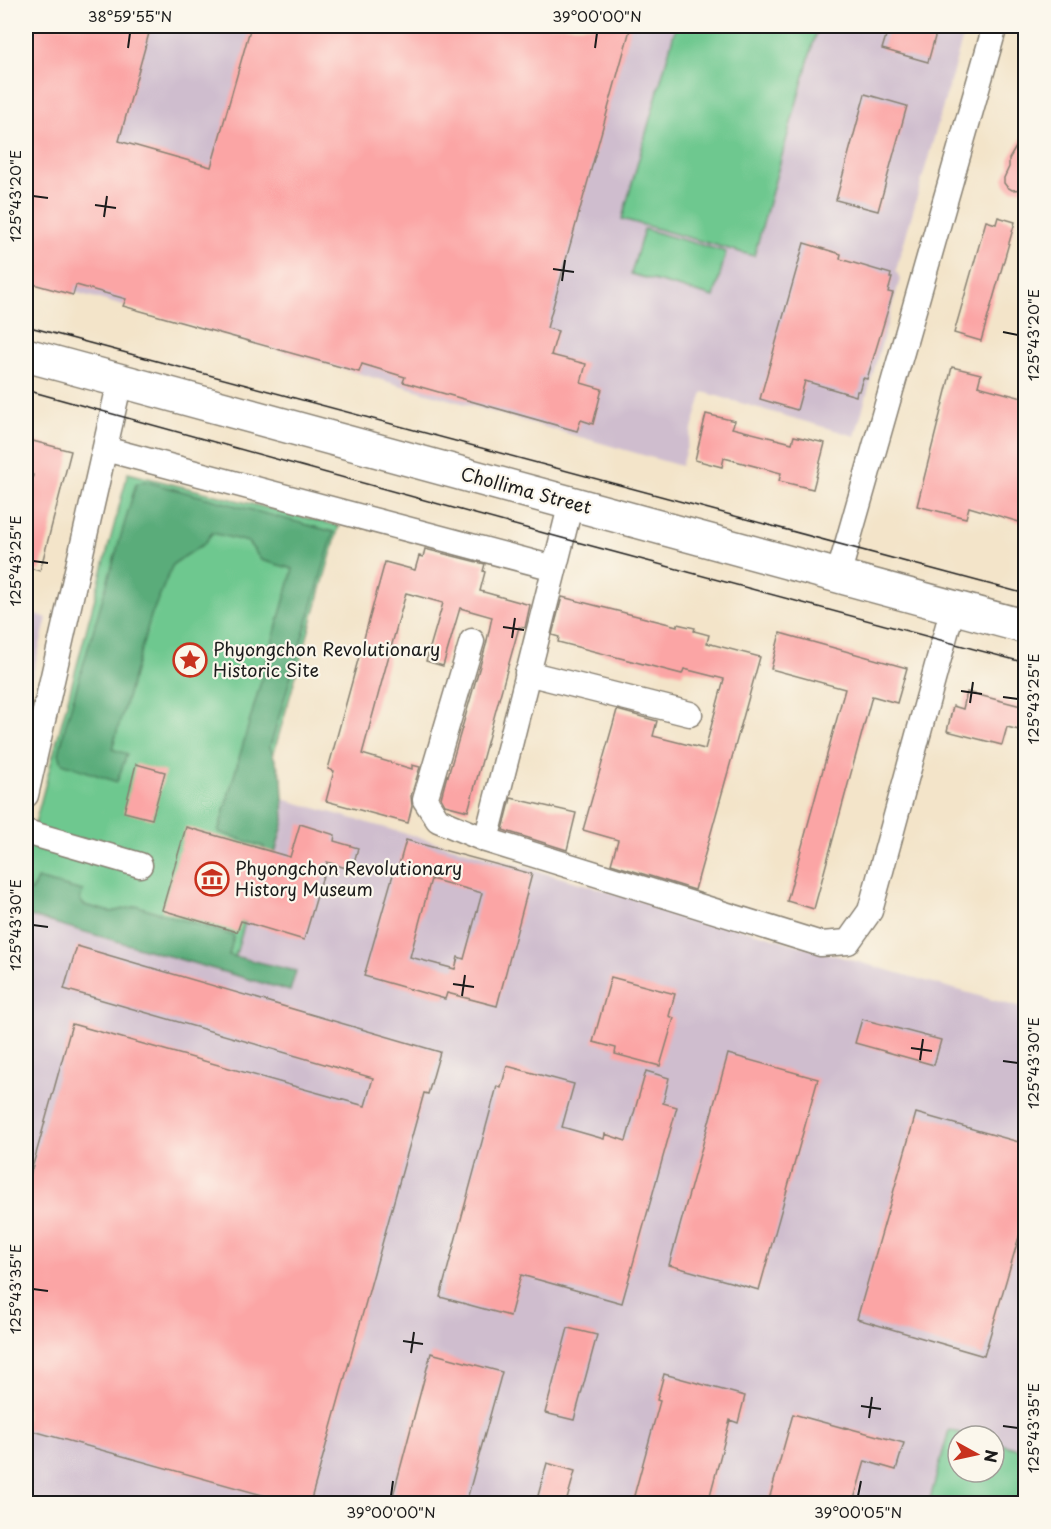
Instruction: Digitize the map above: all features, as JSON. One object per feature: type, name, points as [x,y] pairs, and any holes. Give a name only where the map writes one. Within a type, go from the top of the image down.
[{"type":"highway","name":"Chollima Street","points":[[26,356],[1026,627]]},
{"type":"street","points":[[838,576],[995,26]]},
{"type":"street","points":[[26,795],[120,381]]},
{"type":"street","points":[[105,449],[554,568]]},
{"type":"street","points":[[486,840],[571,503]]},
{"type":"street","points":[[472,640],[425,800],[438,820],[486,840],[821,944],[848,942],[870,911],[953,607]]},
{"type":"street","points":[[527,673],[690,714]]},
{"type":"street","points":[[26,832],[140,865]]},
{"type":"shaded area","points":[[26,26],[966,26],[896,270],[900,279],[855,436],[703,392],[681,466],[26,278]]},
{"type":"shaded area","points":[[26,611],[47,618],[26,700]]},
{"type":"shaded area","points":[[262,793],[1025,1009],[1025,1503],[26,1503],[26,909]]},
{"type":"green space","points":[[676,26],[818,26],[754,256],[622,219]]},
{"type":"green space","points":[[644,229],[726,252],[714,297],[631,274]]},
{"type":"green space","name":"Phyongchon Revolutionary Historic Site","points":[[128,473],[339,526],[262,793],[268,843],[233,964],[26,909],[26,846],[29,846]]},
{"type":"green space","points":[[144,481],[334,532],[270,747],[282,778],[284,821],[255,924],[242,921],[264,847],[218,832],[293,569],[261,560],[248,542],[212,533],[204,544],[173,564],[151,616],[112,749],[127,754],[117,782],[62,763],[59,754],[136,484]]},
{"type":"green space","points":[[37,879],[83,891],[80,900],[84,905],[111,912],[138,906],[234,936],[229,955],[296,971],[290,991],[26,915],[26,889],[32,891]]},
{"type":"green space","points":[[946,1441],[946,1484],[1006,1484],[1006,1445],[1025,1451],[1025,1503],[929,1503]]},
{"type":"building","points":[[26,26],[151,26],[119,141],[211,167],[251,26],[631,26],[547,328],[558,331],[551,355],[586,364],[581,383],[602,389],[593,424],[581,420],[577,431],[403,382],[405,377],[362,364],[359,372],[123,306],[126,299],[76,285],[73,295],[26,282]]},
{"type":"building","points":[[889,26],[938,26],[928,62],[882,49]]},
{"type":"building","points":[[865,94],[907,106],[878,211],[836,200]]},
{"type":"building","points":[[1026,130],[1026,189],[1012,190],[1004,183],[1004,178],[1009,167],[1009,159]]},
{"type":"building","points":[[998,217],[1015,222],[981,341],[954,333],[986,221],[996,224]]},
{"type":"building","points":[[804,243],[841,254],[840,259],[891,274],[888,292],[893,293],[867,379],[863,378],[856,396],[805,381],[797,410],[760,399]]},
{"type":"building","points":[[952,367],[981,374],[978,386],[1026,399],[1026,524],[969,507],[966,518],[917,506]]},
{"type":"building","points":[[706,414],[735,421],[732,428],[792,443],[794,436],[825,443],[813,489],[779,481],[781,473],[724,458],[722,467],[695,460]]},
{"type":"building","points":[[29,440],[71,451],[40,571],[26,567],[26,502],[33,475],[26,473]]},
{"type":"building","points":[[425,549],[485,564],[480,591],[530,605],[525,628],[519,627],[468,811],[445,805],[441,798],[486,645],[492,617],[460,608],[443,666],[426,661],[443,603],[406,593],[362,754],[412,769],[412,765],[420,767],[411,796],[412,806],[408,823],[326,801],[334,771],[328,769],[385,562],[415,570],[419,556],[423,557]]},
{"type":"building","points":[[562,597],[677,626],[677,624],[695,628],[694,631],[709,635],[707,643],[760,657],[695,890],[611,864],[618,840],[583,830],[617,710],[657,721],[653,736],[705,749],[724,679],[684,669],[682,674],[558,642],[559,637],[552,635]]},
{"type":"building","points":[[780,633],[907,668],[897,703],[872,696],[814,909],[787,901],[845,689],[771,669]]},
{"type":"building","points":[[967,692],[1025,707],[1019,730],[1007,727],[1002,745],[947,731],[953,706],[963,709]]},
{"type":"building","points":[[136,764],[165,772],[152,819],[124,812]]},
{"type":"building","points":[[511,798],[576,813],[567,850],[503,830]]},
{"type":"building","points":[[300,824],[335,835],[334,841],[358,848],[352,870],[327,862],[304,940],[241,921],[237,932],[162,910],[186,827],[290,857]]},
{"type":"building","points":[[406,840],[532,874],[497,1006],[447,993],[445,999],[364,976],[394,871],[397,872]],"holes":[[[431,879],[482,893],[464,959],[458,957],[455,969],[410,957]]]},
{"type":"building","points":[[77,946],[440,1052],[428,1094],[424,1093],[310,1503],[291,1503],[26,1429],[26,1190],[72,1024],[365,1106],[373,1078],[64,989]]},
{"type":"building","points":[[611,977],[675,994],[669,1016],[674,1018],[660,1066],[615,1054],[616,1048],[593,1042]]},
{"type":"building","points":[[862,1019],[941,1040],[934,1065],[855,1043]]},
{"type":"building","points":[[728,1054],[818,1079],[759,1290],[669,1265]]},
{"type":"building","points":[[507,1066],[574,1084],[562,1127],[604,1139],[605,1134],[626,1141],[646,1071],[669,1078],[663,1103],[677,1107],[622,1303],[521,1275],[510,1316],[440,1297],[497,1086],[501,1088]]},
{"type":"building","points":[[916,1113],[1026,1144],[1026,1213],[984,1356],[857,1319]]},
{"type":"building","points":[[568,1328],[597,1335],[574,1420],[545,1413]]},
{"type":"building","points":[[431,1353],[502,1372],[466,1503],[391,1503]]},
{"type":"building","points":[[664,1374],[745,1396],[738,1423],[730,1420],[708,1503],[632,1503],[660,1401],[657,1400]]},
{"type":"building","points":[[793,1414],[904,1443],[896,1470],[865,1461],[853,1503],[768,1503]]},
{"type":"building","points":[[547,1463],[575,1471],[566,1503],[536,1503]]},
{"type":"tram line","points":[[26,326],[1026,594]]},
{"type":"tram line","points":[[26,390],[1026,663]]},
{"type":"place","name":"Phyongchon Revolutionary Historic Site","points":[[190,660]]},
{"type":"place","name":"Phyongchon Revolutionary History Museum","points":[[212,879]]}]
